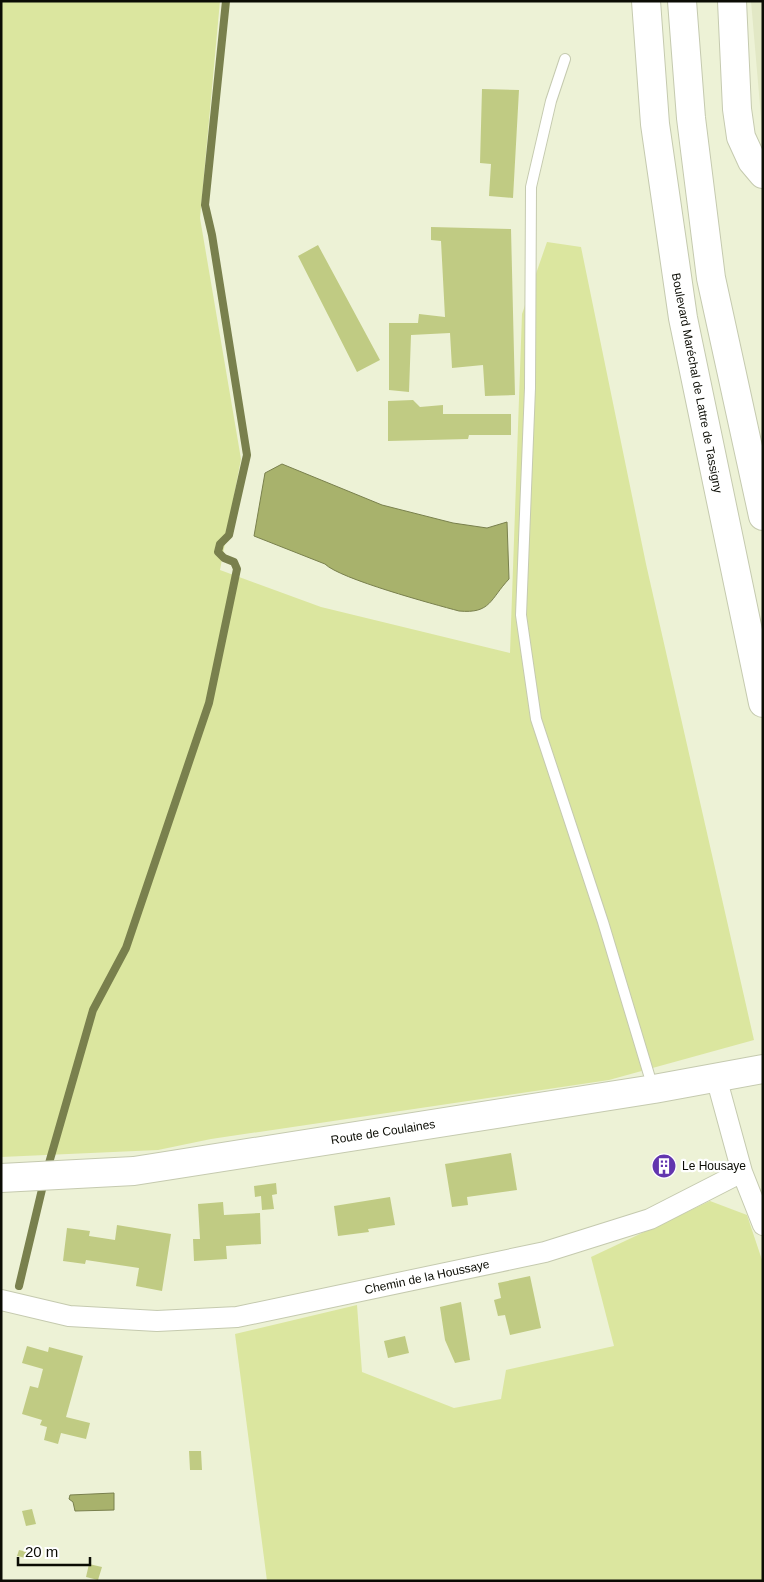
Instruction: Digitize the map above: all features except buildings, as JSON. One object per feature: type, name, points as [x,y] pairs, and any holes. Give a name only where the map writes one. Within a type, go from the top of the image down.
[{"type":"main road","name":"Boulevard Maréchal de Lattre de Tassigny","points":[[646,1],[655,124],[683,318],[763,703]]},
{"type":"main road","points":[[682,1],[691,118],[711,278],[763,516]]},
{"type":"main road","points":[[732,1],[736,109],[741,137],[752,161],[763,174]]},
{"type":"main road","name":"Route de Coulaines","points":[[1,1178],[134,1171],[654,1089],[763,1069]]},
{"type":"street","points":[[716,1077],[742,1172],[763,1225]]},
{"type":"street","name":"Chemin de la Houssaye","points":[[1,1300],[69,1316],[157,1321],[236,1316],[545,1252],[650,1218],[742,1172]]},
{"type":"lane","points":[[565,59],[551,101],[530,187],[530,388],[521,615],[536,720],[603,922],[654,1089]]},
{"type":"shaded area","points":[[1,1],[220,1],[200,218],[241,459],[220,570],[321,607],[510,653],[522,314],[547,242],[581,247],[646,564],[754,1040],[609,1080],[211,1139],[158,1150],[1,1157]]},
{"type":"shaded area","points":[[751,1],[763,1],[763,136],[762,129]]},
{"type":"shaded area","points":[[282,464],[382,505],[453,523],[487,528],[507,522],[509,579],[489,604],[478,610],[459,611],[367,584],[334,570],[325,564],[254,536],[265,473]]},
{"type":"shaded area","points":[[710,1201],[747,1215],[763,1263],[763,1581],[267,1581],[235,1334],[357,1305],[362,1372],[454,1408],[501,1399],[506,1370],[614,1346],[591,1257]]},
{"type":"shaded area","points":[[114,1493],[114,1510],[75,1511],[73,1502],[69,1499],[70,1495]]},
{"type":"waterway","points":[[47,1170],[93,1010],[126,948],[209,703],[237,569],[234,562],[224,558],[218,552],[220,544],[229,535],[247,455],[212,235],[205,205],[226,1]]},
{"type":"waterway","points":[[19,1286],[44,1181]]},
{"type":"place","name":"Le Housaye","points":[[664,1166]]}]
